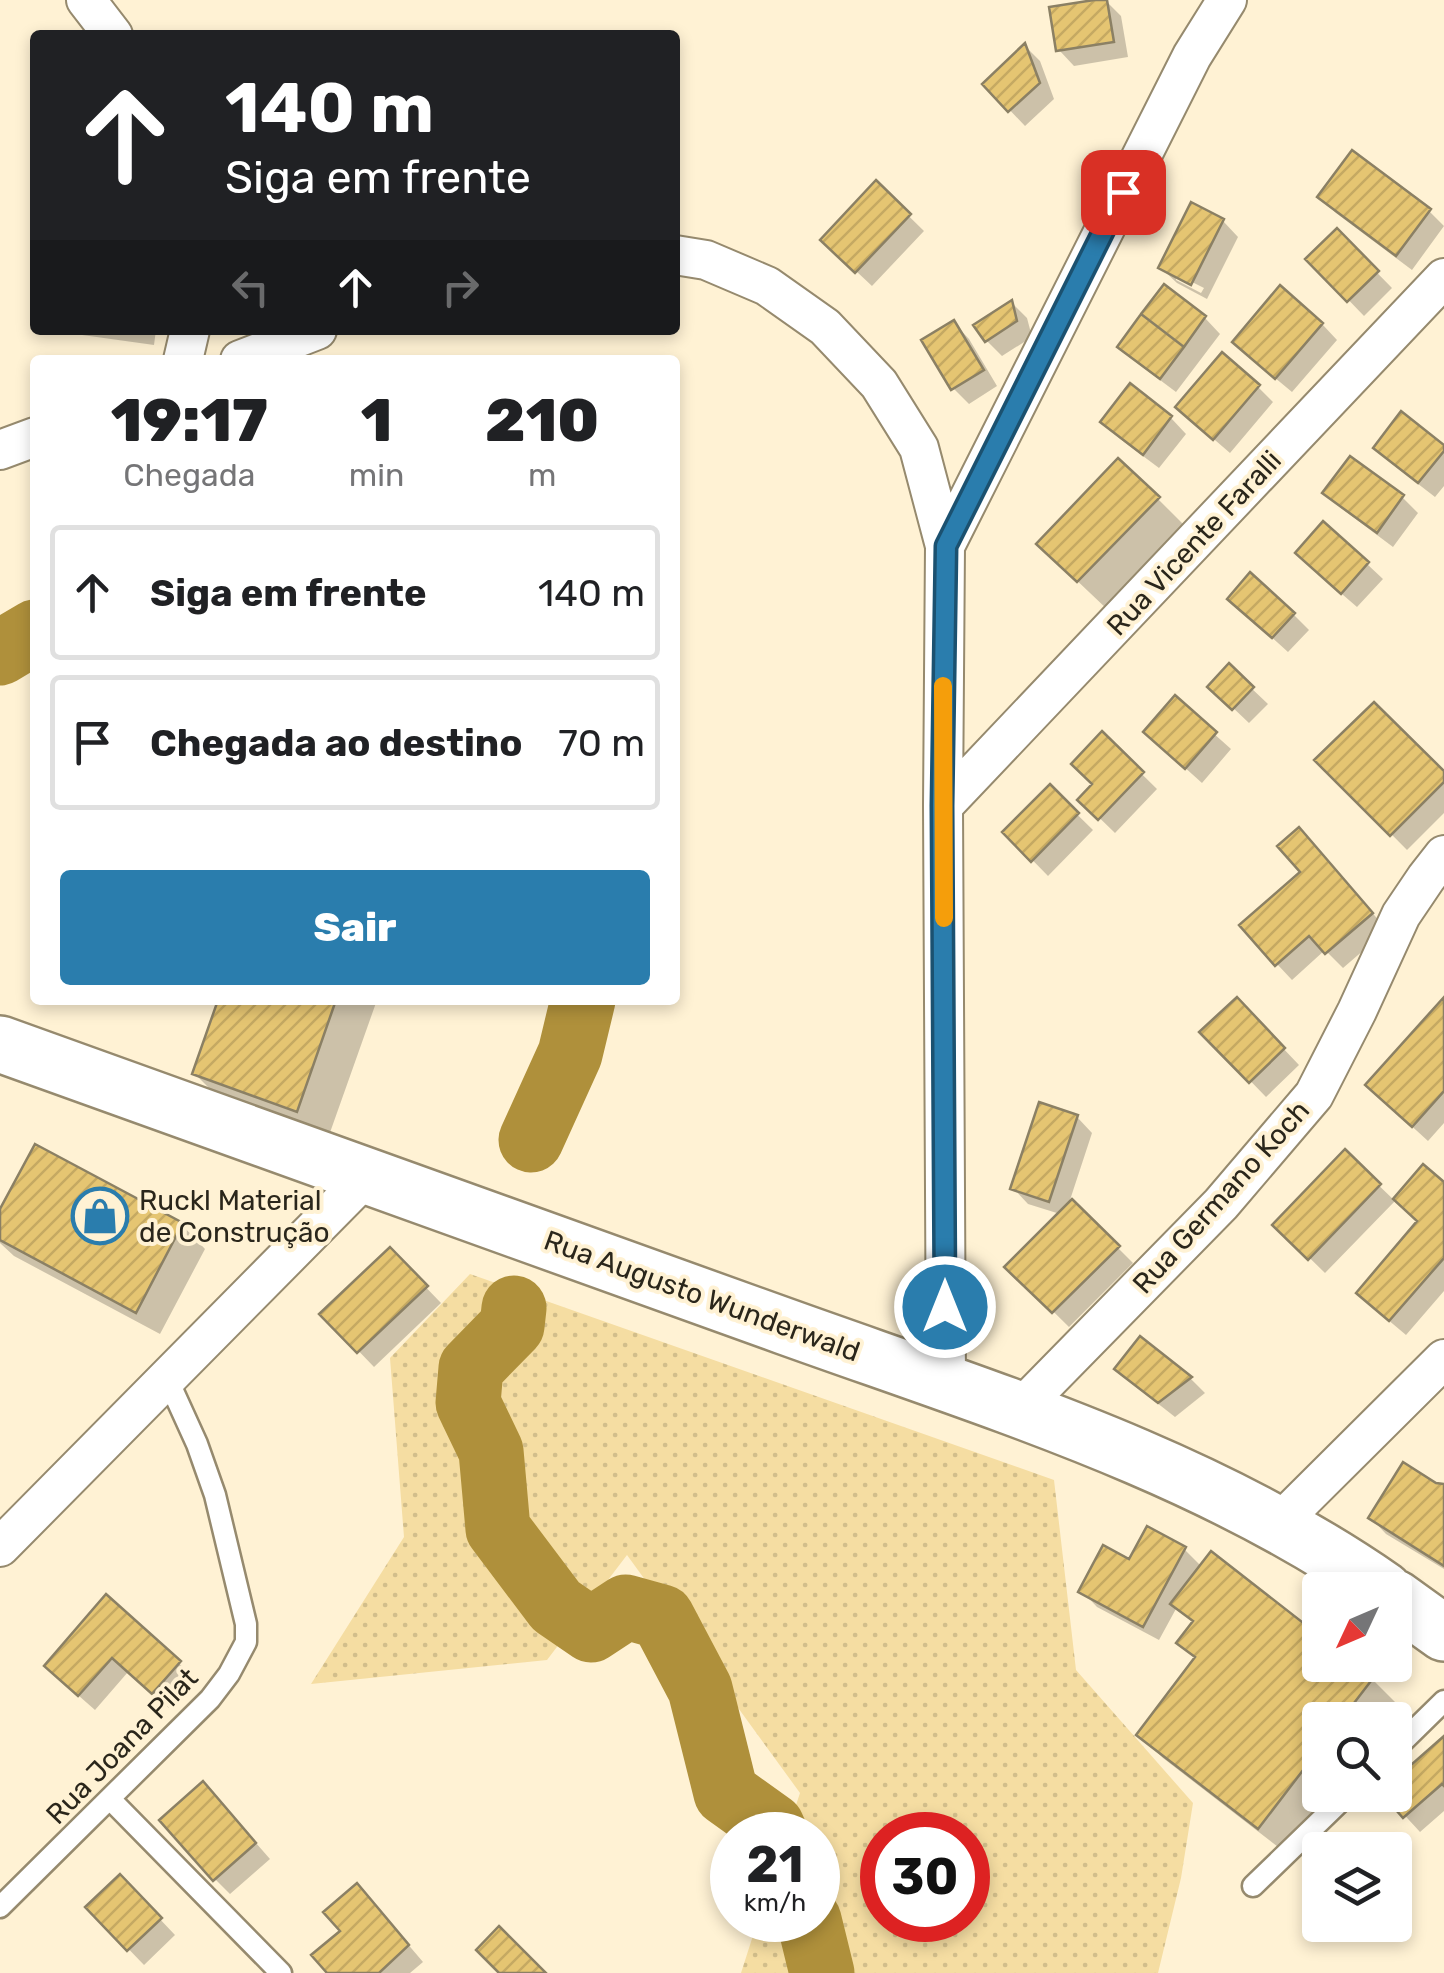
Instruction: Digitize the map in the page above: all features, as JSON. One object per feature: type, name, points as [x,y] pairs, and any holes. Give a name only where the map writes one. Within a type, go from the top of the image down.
[{"type":"main road","name":"Rua Augusto Wunderwald","points":[[0,1044],[1020,1409],[1194,1481],[1278,1524],[1355,1572]]},
{"type":"main road","points":[[1412,1610],[1444,1633]]},
{"type":"street","points":[[86,0],[109,30]]},
{"type":"street","points":[[946,546],[1192,56],[1226,0]]},
{"type":"street","points":[[680,257],[706,260],[767,286],[825,327],[878,384],[919,448],[946,546],[942,806],[946,1384]]},
{"type":"street","name":"Rua Vicente Faralli","points":[[942,806],[1444,278]]},
{"type":"street","points":[[253,355],[304,335]]},
{"type":"street","points":[[0,450],[30,439]]},
{"type":"street","name":"Rua Germano Koch","points":[[1020,1409],[1221,1204],[1314,1095],[1401,915],[1444,855]]},
{"type":"street","points":[[0,1546],[366,1176]]},
{"type":"street","points":[[1278,1524],[1444,1359]]},
{"type":"lane","name":"Rua Joana Pilat","points":[[0,1907],[210,1699],[246,1642],[246,1624],[215,1495],[167,1378]]},
{"type":"lane","points":[[1412,1733],[1444,1702]]},
{"type":"lane","points":[[110,1799],[281,1973]]},
{"type":"lane","points":[[1253,1886],[1329,1812]]},
{"type":"shaded area","points":[[470,1274],[1054,1480],[1076,1670],[1193,1803],[1181,1878],[1158,1973],[741,1973],[751,1942],[840,1942],[840,1812],[794,1812],[800,1793],[627,1555],[547,1660],[311,1684],[404,1537],[390,1358]]},
{"type":"building","points":[[1107,0],[1114,42],[1056,51],[1049,7]]},
{"type":"building","points":[[1025,43],[1040,83],[1008,112],[982,84]]},
{"type":"building","points":[[1352,150],[1431,209],[1396,256],[1317,197]]},
{"type":"building","points":[[876,180],[911,214],[855,273],[820,240]]},
{"type":"building","points":[[1191,202],[1224,219],[1191,285],[1158,268]]},
{"type":"building","points":[[1337,228],[1379,271],[1347,302],[1305,259]]},
{"type":"building","points":[[1164,284],[1206,316],[1184,347],[1141,314]]},
{"type":"building","points":[[1280,285],[1323,323],[1275,379],[1232,342]]},
{"type":"building","points":[[1012,300],[1017,321],[985,342],[973,325]]},
{"type":"building","points":[[1141,314],[1184,347],[1160,379],[1117,347]]},
{"type":"building","points":[[954,320],[984,370],[951,390],[921,340]]},
{"type":"building","points":[[1222,352],[1260,385],[1213,440],[1175,407]]},
{"type":"building","points":[[1130,383],[1172,416],[1143,455],[1100,422]]},
{"type":"building","points":[[1401,411],[1444,445],[1444,451],[1418,483],[1373,448]]},
{"type":"building","points":[[1350,456],[1404,495],[1377,533],[1322,493]]},
{"type":"building","points":[[1118,458],[1160,497],[1077,582],[1036,544]]},
{"type":"building","points":[[1323,521],[1369,562],[1341,594],[1295,553]]},
{"type":"building","points":[[1250,572],[1295,613],[1272,638],[1227,599]]},
{"type":"building","points":[[1229,663],[1254,687],[1232,710],[1207,687]]},
{"type":"building","points":[[1175,695],[1217,732],[1185,769],[1143,732]]},
{"type":"building","points":[[1374,702],[1444,771],[1444,782],[1390,836],[1314,760]]},
{"type":"building","points":[[1102,731],[1144,772],[1098,820],[1077,800],[1092,784],[1071,764]]},
{"type":"building","points":[[1050,784],[1079,813],[1031,862],[1002,832]]},
{"type":"building","points":[[1299,827],[1373,913],[1325,954],[1309,936],[1275,966],[1239,925],[1300,872],[1277,846]]},
{"type":"building","points":[[1237,997],[1285,1048],[1249,1083],[1199,1032]]},
{"type":"building","points":[[1444,997],[1444,1091],[1412,1127],[1365,1085]]},
{"type":"building","points":[[216,1005],[334,1005],[297,1112],[192,1074]]},
{"type":"building","points":[[1039,1102],[1078,1115],[1049,1202],[1010,1189]]},
{"type":"building","points":[[35,1144],[183,1223],[136,1313],[0,1240],[0,1209]]},
{"type":"building","points":[[1345,1149],[1381,1184],[1308,1260],[1272,1225]]},
{"type":"building","points":[[1423,1164],[1444,1182],[1444,1258],[1389,1321],[1356,1293],[1417,1221],[1393,1199]]},
{"type":"building","points":[[1072,1199],[1120,1246],[1052,1313],[1004,1267]]},
{"type":"building","points":[[390,1247],[428,1286],[357,1353],[319,1314]]},
{"type":"building","points":[[1140,1336],[1192,1377],[1158,1403],[1114,1369]]},
{"type":"building","points":[[1403,1462],[1444,1484],[1444,1566],[1368,1518]]},
{"type":"building","points":[[1147,1526],[1186,1547],[1143,1627],[1078,1592],[1103,1545],[1129,1559]]},
{"type":"building","points":[[1211,1551],[1302,1622],[1302,1682],[1370,1682],[1355,1702],[1302,1702],[1302,1772],[1258,1829],[1136,1735],[1195,1657],[1176,1643],[1193,1621],[1170,1604]]},
{"type":"building","points":[[106,1594],[181,1661],[152,1694],[112,1658],[78,1696],[44,1666]]},
{"type":"building","points":[[1444,1736],[1444,1786],[1412,1810],[1412,1764]]},
{"type":"building","points":[[203,1781],[256,1843],[213,1881],[159,1820]]},
{"type":"building","points":[[120,1874],[162,1918],[127,1951],[85,1907]]},
{"type":"building","points":[[357,1883],[409,1945],[379,1973],[327,1973],[311,1955],[340,1931],[323,1912]]},
{"type":"building","points":[[499,1926],[546,1973],[499,1973],[476,1950]]},
{"type":"waterway","points":[[0,653],[30,635]]},
{"type":"waterway","points":[[531,1140],[570,1054],[582,1005]]},
{"type":"waterway","points":[[514,1308],[512,1326],[471,1368],[468,1403],[491,1451],[498,1529],[556,1606],[591,1630],[626,1607],[662,1617],[700,1689],[726,1793],[752,1812]]},
{"type":"waterway","points":[[814,1942],[822,1973]]},
{"type":"slow traffic","points":[[943,686],[944,918]]},
{"type":"place","name":"Ruckl Material de Construção","points":[[100,1216]]},
{"type":"route","points":[[945,1307],[942,806],[946,546],[1123,192]]}]
